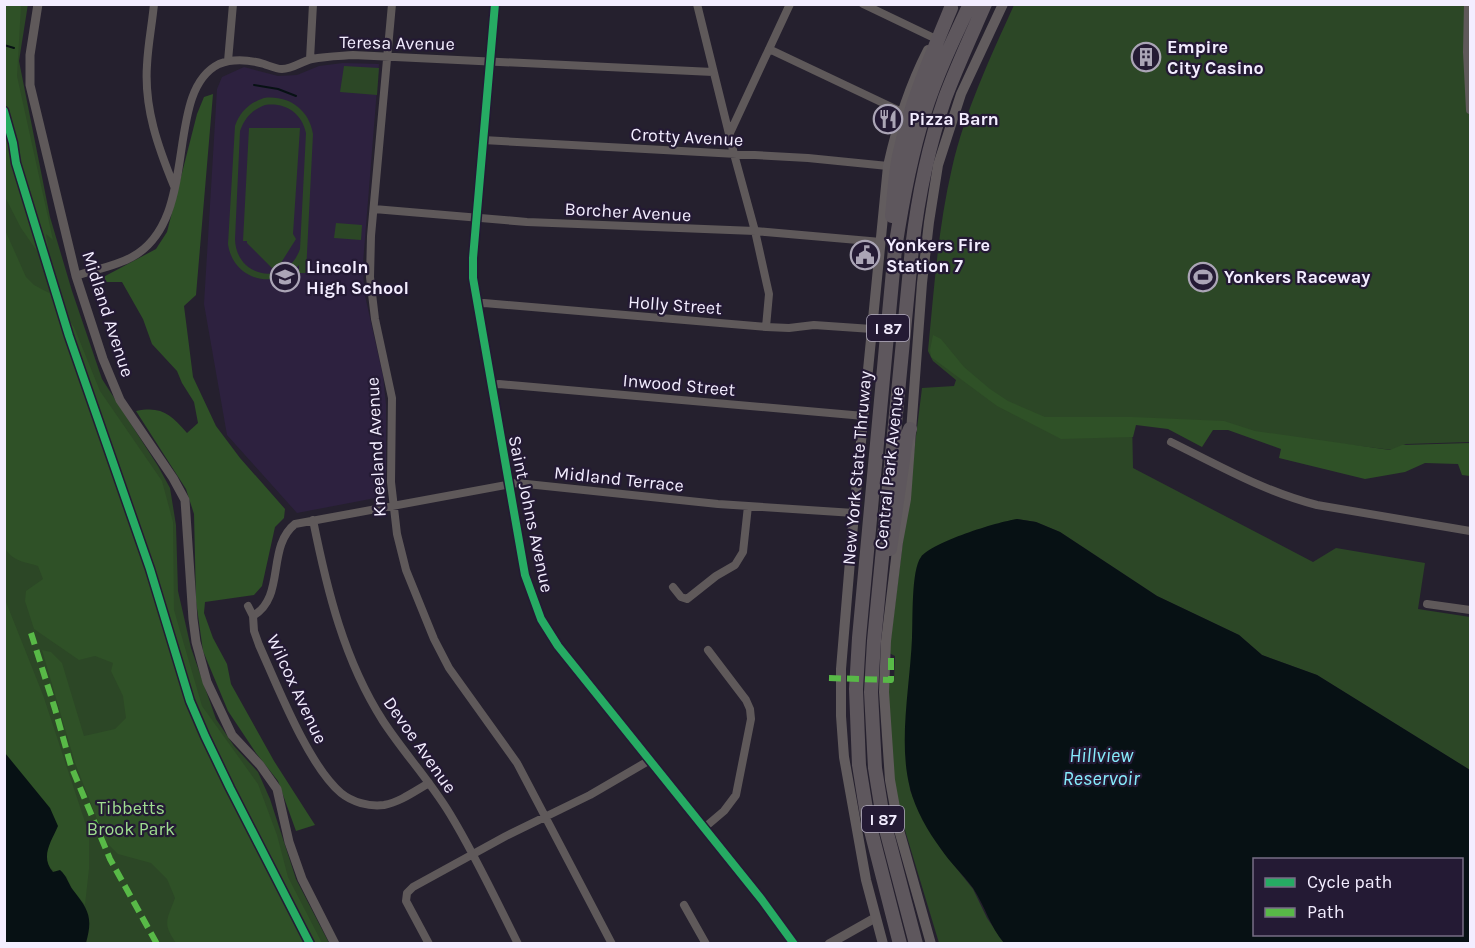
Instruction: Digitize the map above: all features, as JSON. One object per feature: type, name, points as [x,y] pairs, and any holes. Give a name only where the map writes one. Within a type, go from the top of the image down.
[{"type":"highway","name":"New York State Thruway","points":[[900,944],[878,866],[867,815],[860,765],[856,697],[858,638],[896,249],[906,186],[924,112],[941,66],[970,4]]},
{"type":"highway","name":"New York State Thruway","points":[[916,944],[888,843],[875,768],[871,692],[880,576],[919,197],[930,147],[945,99],[985,4]]},
{"type":"highway","points":[[896,249],[892,224],[901,148],[915,99],[952,6]]},
{"type":"highway","points":[[880,576],[889,556],[899,500],[906,439],[910,429]]},
{"type":"main road","name":"Central Park Avenue","points":[[931,944],[908,866],[896,812],[887,751],[884,692],[886,641],[898,542],[906,499],[924,263],[928,222],[938,165],[961,94],[1003,4]]},
{"type":"main road","name":"Central Park Avenue","points":[[883,944],[866,880],[844,757],[841,669],[888,166],[913,78],[952,6]]},
{"type":"street","name":"Midland Avenue","points":[[38,4],[30,55],[30,85],[76,276],[114,388],[185,500],[192,611],[196,642],[207,682],[232,735],[260,765],[277,789],[289,842],[302,879],[335,944]]},
{"type":"street","points":[[154,4],[146,66],[148,102],[163,158],[174,188]]},
{"type":"street","points":[[76,276],[132,258],[156,235],[166,218],[192,93],[204,76],[220,64],[228,62],[232,4]]},
{"type":"street","points":[[310,59],[313,4]]},
{"type":"street","name":"Kneeland Avenue","points":[[392,4],[370,277],[375,319],[390,380],[392,398],[391,482],[397,534],[406,570],[434,639],[449,668],[517,764],[612,944]]},
{"type":"street","name":"Saint Johns Avenue","points":[[495,4],[472,270],[525,575],[534,603],[545,626],[563,653],[794,944]]},
{"type":"street","points":[[697,4],[769,294],[766,327]]},
{"type":"street","points":[[729,135],[790,4]]},
{"type":"street","points":[[863,4],[934,38]]},
{"type":"street","points":[[1468,4],[1467,52],[1470,110]]},
{"type":"street","points":[[770,49],[902,112]]},
{"type":"street","name":"Teresa Avenue","points":[[228,62],[243,60],[280,69],[310,59],[353,55],[713,72]]},
{"type":"street","name":"Crotty Avenue","points":[[483,140],[808,158],[888,166]]},
{"type":"street","name":"Borcher Avenue","points":[[374,209],[527,222],[755,231],[881,243]]},
{"type":"street","name":"Holly Street","points":[[477,304],[766,327],[789,328],[814,325],[872,329]]},
{"type":"street","name":"Inwood Street","points":[[491,385],[864,416]]},
{"type":"street","points":[[1171,442],[1269,491],[1293,499],[1470,531]]},
{"type":"street","name":"Midland Terrace","points":[[313,520],[517,483],[748,506],[854,513]]},
{"type":"street","points":[[673,587],[681,597],[687,599],[716,576],[735,565],[743,552],[748,506]]},
{"type":"street","name":"Wilcox Avenue","points":[[313,520],[295,524],[283,536],[268,600],[261,612],[253,616],[254,631],[259,645],[303,738],[329,781],[341,793],[349,799],[364,804],[384,805],[405,797],[429,783]]},
{"type":"street","name":"Devoe Avenue","points":[[313,520],[322,569],[352,662],[383,721],[450,814],[518,944]]},
{"type":"street","points":[[1427,604],[1470,610]]},
{"type":"street","points":[[248,606],[253,616]]},
{"type":"street","points":[[704,828],[724,811],[736,795],[751,719],[746,700],[708,650]]},
{"type":"street","points":[[429,944],[406,897],[413,887],[590,795],[650,760]]},
{"type":"street","points":[[684,905],[706,944]]},
{"type":"street","points":[[829,944],[875,918]]},
{"type":"shaded area","name":"Lincoln High School","points":[[343,63],[379,64],[363,263],[364,291],[383,376],[386,404],[386,496],[297,513],[227,435],[204,304],[217,89],[222,77],[244,67],[278,76],[297,75],[319,66]]},
{"type":"green space","name":"Tibbetts Brook Park","points":[[28,4],[19,61],[50,217],[72,291],[102,379],[170,488],[176,525],[178,591],[191,648],[216,719],[234,746],[258,772],[270,799],[296,879],[329,943],[5,944],[4,5]]},
{"type":"green space","points":[[4,5],[21,5],[17,76],[53,240],[46,234],[50,259],[39,254],[21,228],[5,197]]},
{"type":"green space","name":"Yonkers Raceway","points":[[1014,5],[1470,5],[1470,442],[1406,444],[1392,450],[1132,418],[1133,468],[1313,562],[1336,548],[1425,563],[1418,609],[1470,617],[1470,770],[1317,675],[1262,655],[1239,635],[1157,596],[1060,532],[1036,522],[1017,519],[911,671],[906,725],[910,790],[920,814],[941,849],[973,889],[987,918],[1004,943],[939,943],[904,827],[893,781],[887,683],[894,682],[895,656],[889,653],[922,388],[954,386],[956,380],[933,361],[928,351],[937,259],[947,191],[957,147],[971,105]]},
{"type":"green space","points":[[344,66],[379,68],[377,95],[340,92]]},
{"type":"green space","points":[[213,94],[196,295],[184,306],[193,377],[216,426],[240,458],[285,509],[284,518],[275,527],[262,586],[254,595],[205,602],[204,613],[213,638],[227,664],[231,684],[274,761],[315,825],[296,831],[278,781],[228,711],[203,651],[196,601],[194,514],[186,489],[136,411],[153,410],[165,413],[187,433],[198,423],[194,402],[177,371],[152,344],[143,319],[122,282],[94,282],[156,249],[167,232],[197,114],[204,97]]},
{"type":"green space","points":[[264,98],[289,101],[296,106],[307,117],[313,134],[306,273],[299,273],[299,265],[278,278],[267,279],[256,278],[238,266],[228,244],[235,126],[246,109]],"holes":[[[272,105],[292,110],[301,120],[306,133],[300,249],[294,261],[284,269],[274,273],[263,273],[253,270],[244,263],[235,239],[240,131],[244,122],[256,109]]]},
{"type":"green space","points":[[249,128],[300,128],[293,234],[296,239],[279,266],[272,268],[247,241],[243,241]]},
{"type":"green space","points":[[336,223],[362,225],[361,240],[334,238]]},
{"type":"green space","name":"Tibbetts Brook Park","points":[[5,230],[26,277],[34,285],[51,294],[74,327],[100,391],[162,481],[173,522],[174,610],[202,706],[258,784],[277,835],[288,877],[322,943],[176,943],[167,926],[175,898],[167,879],[151,863],[118,854],[106,842],[75,763],[42,650],[51,652],[62,663],[84,736],[115,729],[126,718],[123,696],[111,671],[113,663],[95,656],[79,660],[34,629],[25,601],[26,591],[43,579],[38,566],[14,558],[5,547]]},
{"type":"green space","points":[[933,335],[941,339],[964,367],[990,389],[1008,401],[1045,417],[1132,417],[1224,421],[1255,431],[1390,450],[1402,445],[1470,443],[1470,476],[1462,475],[1458,464],[1425,463],[1405,472],[1365,479],[1279,458],[1281,449],[1228,430],[1213,430],[1202,447],[1168,429],[1136,425],[1133,437],[1061,439],[997,406],[931,357]]},
{"type":"green space","points":[[4,597],[43,695],[89,834],[89,869],[85,905],[72,889],[66,876],[56,872],[46,862],[47,849],[57,826],[50,808],[5,753]]},
{"type":"water","name":"Hillview Reservoir","points":[[1017,519],[1036,522],[1060,532],[1157,596],[1239,635],[1262,655],[1317,675],[1470,770],[1470,943],[1004,943],[973,888],[931,835],[919,812],[910,788],[905,752],[914,584],[918,563],[927,551],[981,528]]},
{"type":"water","points":[[5,753],[50,808],[58,826],[48,849],[47,861],[53,872],[60,870],[86,909],[89,927],[86,943],[5,943]]},
{"type":"waterway","points":[[4,45],[14,48]]},
{"type":"waterway","points":[[254,85],[278,89],[296,96]]},
{"type":"marked path","points":[[31,633],[71,766],[110,859],[157,944]]},
{"type":"marked path","points":[[829,678],[891,680],[891,656]]},
{"type":"cycle path","points":[[495,4],[473,278],[525,575],[541,619],[558,646],[762,900],[794,944]]},
{"type":"cycle path","points":[[4,111],[16,163],[69,336],[150,569],[190,701],[230,788],[310,944]]},
{"type":"place","name":"Empire City Casino","points":[[1146,57]]},
{"type":"place","name":"Pizza Barn","points":[[888,119]]},
{"type":"place","name":"Yonkers Fire Station 7","points":[[865,255]]},
{"type":"place","name":"Lincoln High School","points":[[285,277]]},
{"type":"place","name":"Yonkers Raceway","points":[[1203,277]]}]
